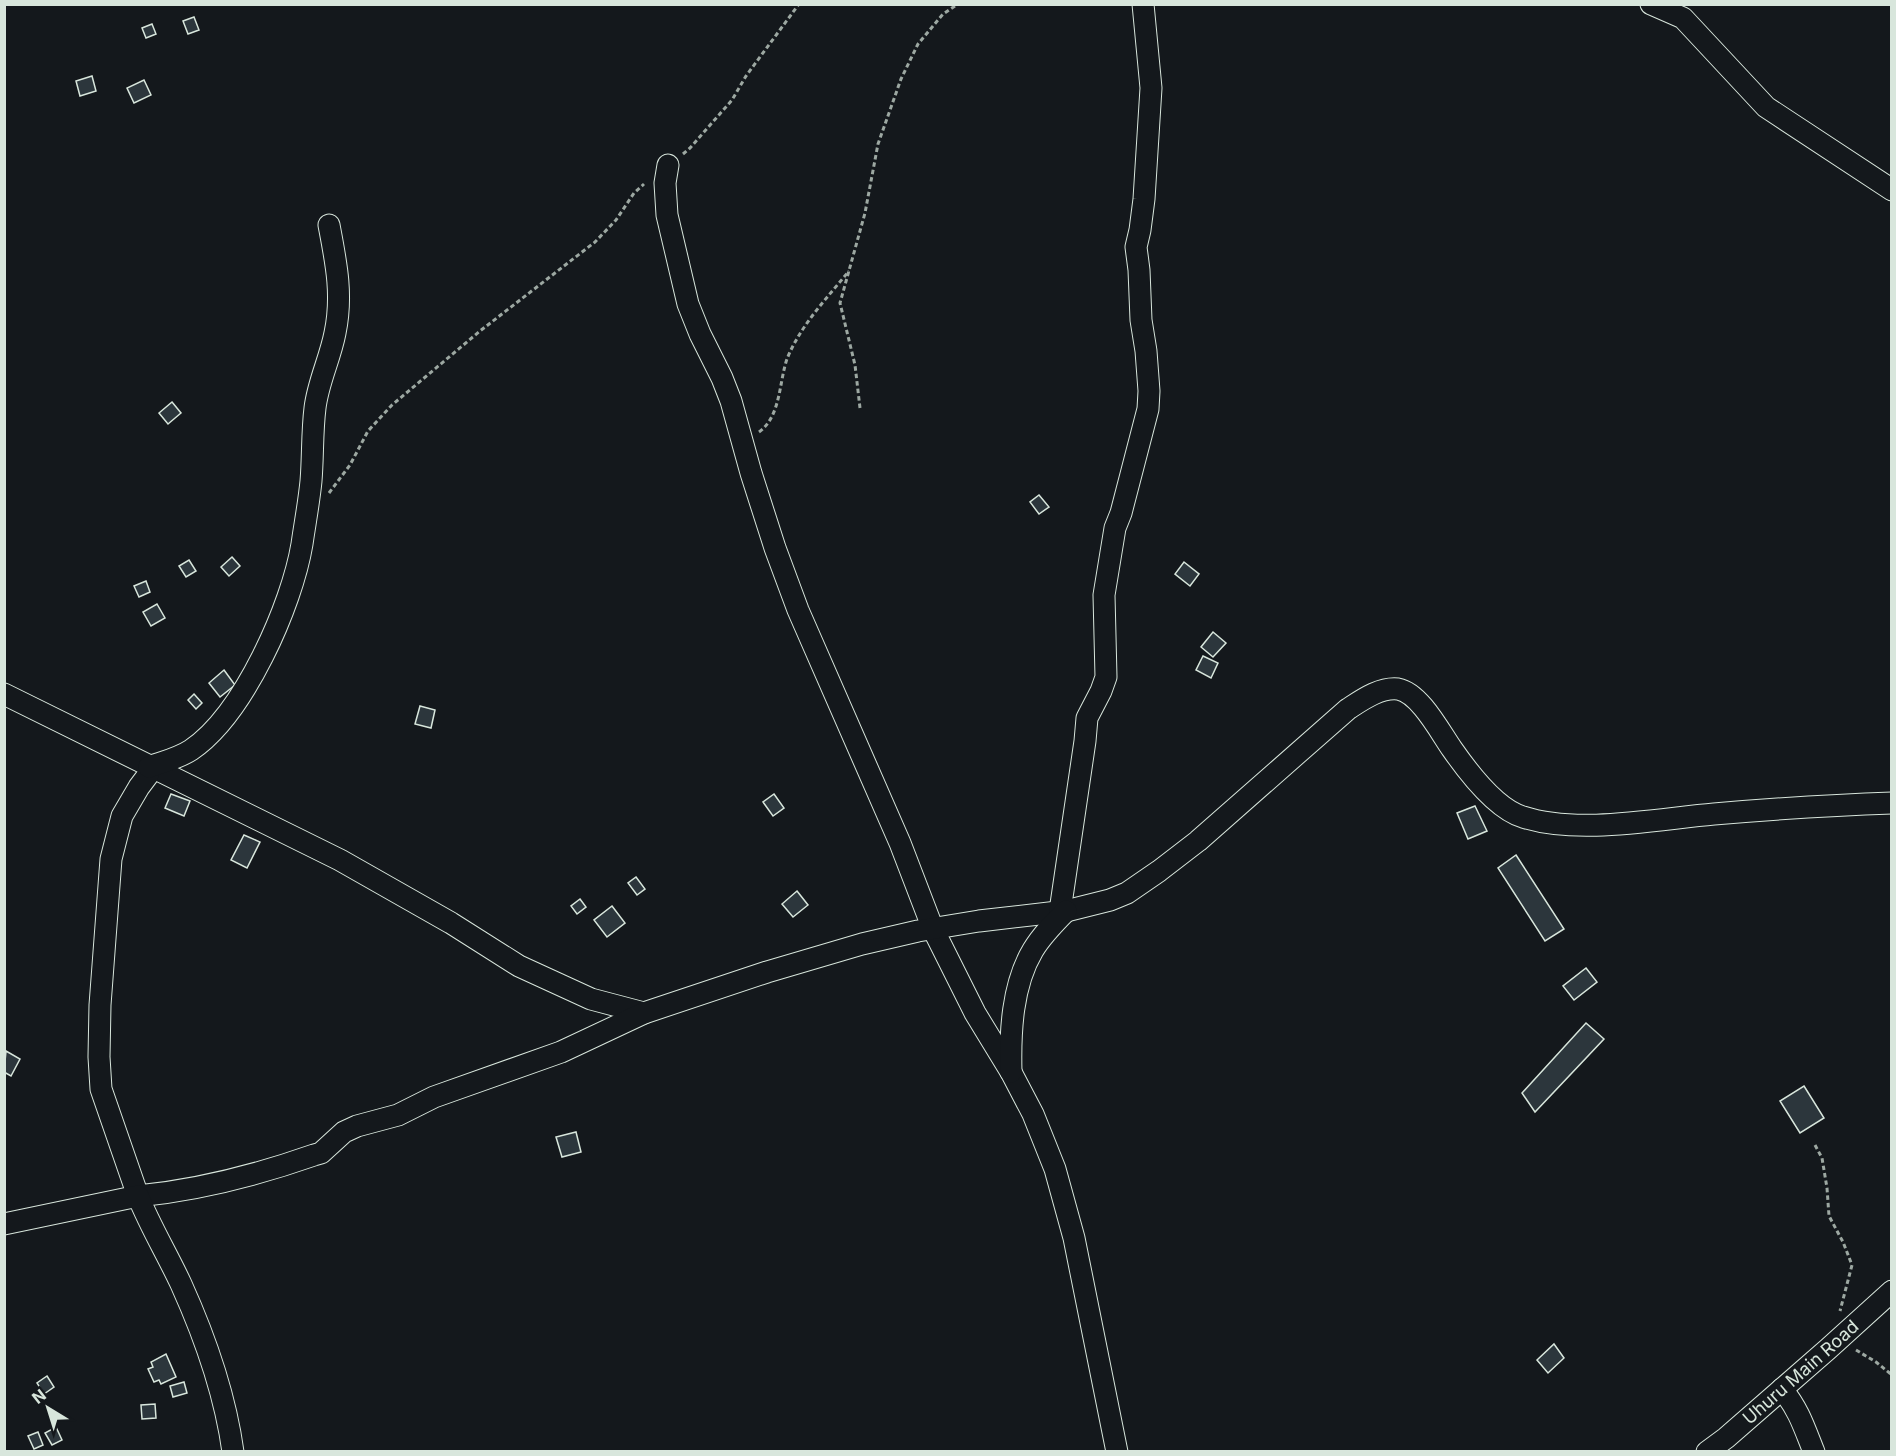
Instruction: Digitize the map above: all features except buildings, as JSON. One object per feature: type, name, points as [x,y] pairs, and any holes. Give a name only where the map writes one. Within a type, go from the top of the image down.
[{"type":"street","points":[[1011,1072],[1013,1021],[1019,986],[1033,950],[1063,911],[1087,718],[1106,677],[1104,595],[1115,528],[1148,409],[1149,391],[1136,247],[1144,199],[1151,88],[1143,4]]},
{"type":"street","points":[[1651,4],[1683,18],[1766,106],[1892,190]]},
{"type":"street","points":[[668,165],[665,183],[667,215],[688,304],[726,387],[775,548],[794,600],[900,843],[933,929],[975,1013],[1011,1072],[1044,1139],[1065,1202],[1074,1238],[1117,1452]]},
{"type":"street","points":[[149,767],[191,750],[233,707],[274,633],[296,572],[302,546],[310,482],[315,407],[335,334],[338,309],[339,285],[329,225]]},
{"type":"street","points":[[4,1224],[138,1196],[209,1186],[262,1173],[321,1153],[344,1132],[357,1126],[398,1115],[434,1097],[561,1052],[644,1013],[810,959],[862,944],[933,929],[1063,911],[1110,900],[1151,877],[1206,834],[1348,709],[1366,697],[1381,692],[1397,689],[1417,701],[1488,793],[1520,817],[1557,824],[1603,824],[1774,809],[1892,803]]},
{"type":"street","points":[[4,694],[340,861],[452,923],[519,966],[591,999],[644,1013]]},
{"type":"street","points":[[149,767],[148,775],[122,816],[111,859],[100,1005],[101,1089],[138,1196],[180,1283],[204,1341],[228,1418],[233,1452]]},
{"type":"street","name":"Uhuru Main Road","points":[[1707,1452],[1726,1438],[1892,1291]]},
{"type":"street","points":[[1782,1389],[1803,1420],[1814,1452]]},
{"type":"path","points":[[328,494],[350,465],[368,431],[392,405],[489,324],[595,242],[616,220],[634,193],[690,148],[732,100],[746,76],[799,4]]},
{"type":"path","points":[[860,408],[855,365],[840,303],[866,213],[878,144],[901,79],[918,44],[943,14],[958,4]]},
{"type":"path","points":[[743,443],[769,425],[787,359],[804,327],[850,269]]},
{"type":"path","points":[[1815,1145],[1822,1158],[1829,1216],[1852,1265],[1839,1315]]},
{"type":"path","points":[[1839,1339],[1892,1375]]}]
